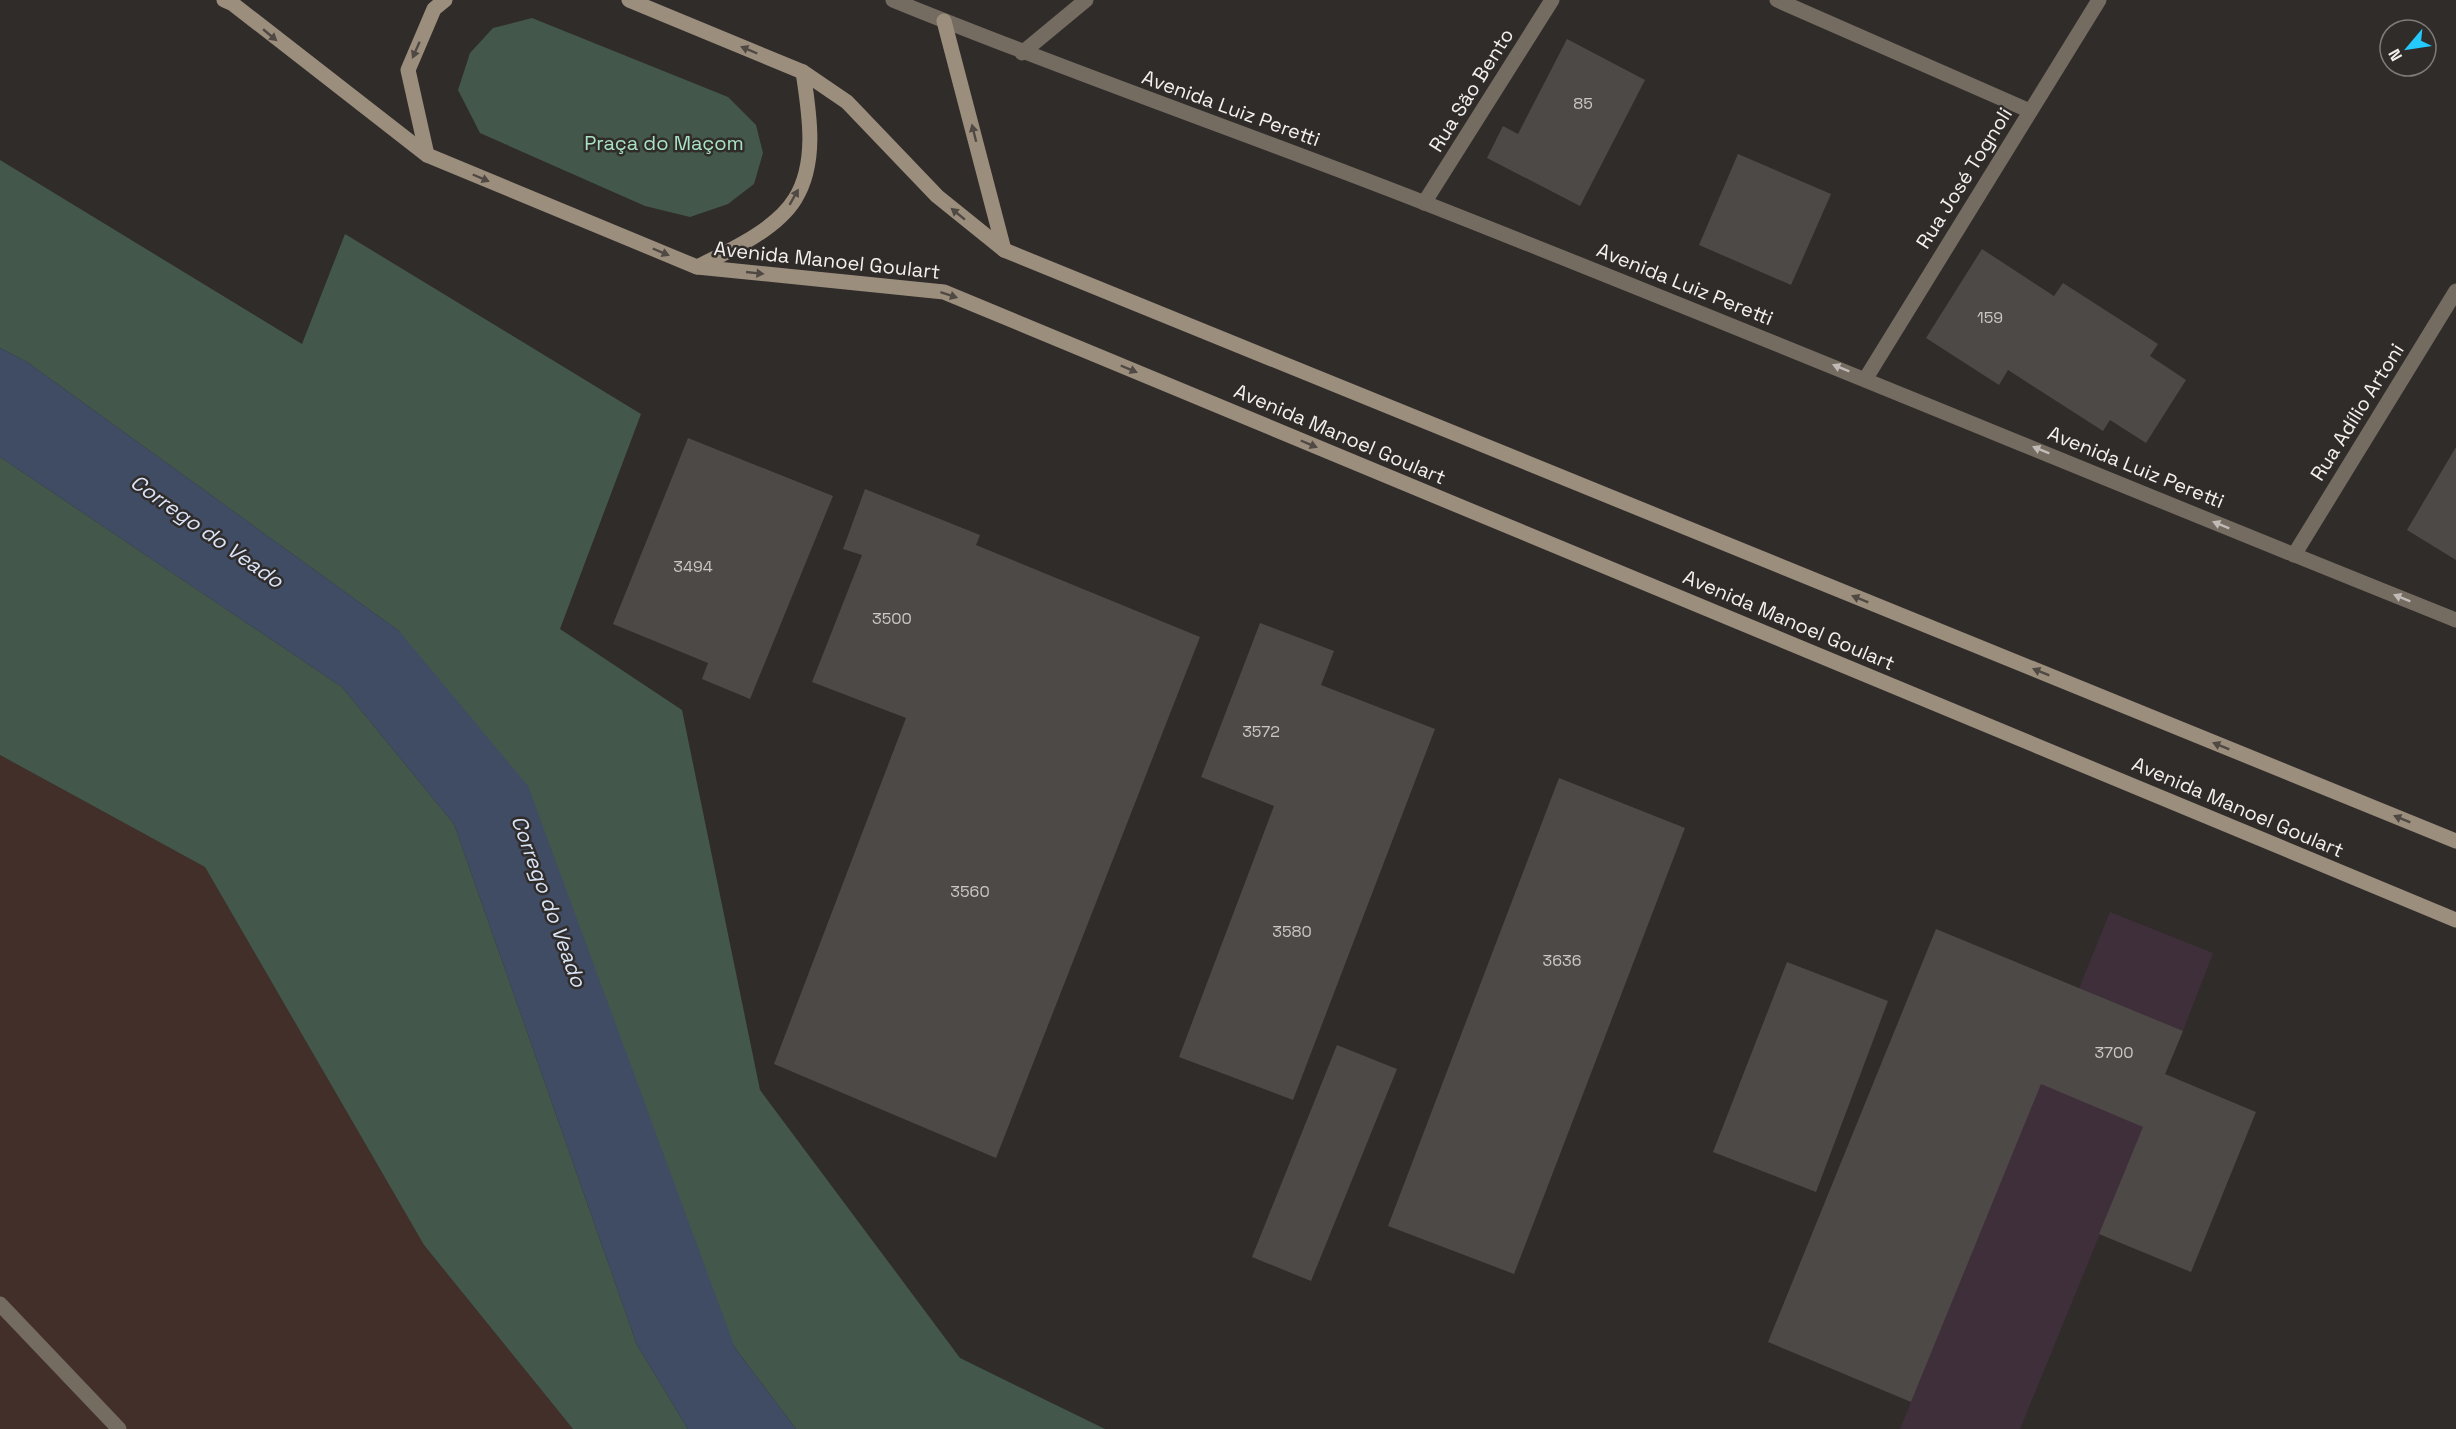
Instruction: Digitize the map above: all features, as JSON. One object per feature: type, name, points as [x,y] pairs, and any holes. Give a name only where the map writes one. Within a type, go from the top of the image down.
[{"type":"main road","name":"Avenida Manoel Goulart","points":[[224,0],[233,4],[427,155],[697,267],[944,292],[2456,920]]},
{"type":"main road","points":[[427,155],[408,70],[434,9],[445,0]]},
{"type":"main road","points":[[629,0],[803,72],[847,102],[937,196],[1004,250],[2456,841]]},
{"type":"main road","points":[[944,21],[1004,250]]},
{"type":"main road","points":[[697,267],[768,226],[795,199],[807,164],[810,120],[803,72]]},
{"type":"street","name":"Avenida Luiz Peretti","points":[[893,0],[1022,53],[1424,203],[1866,378],[2456,620]]},
{"type":"street","points":[[1022,53],[1086,0]]},
{"type":"street","name":"Rua São Bento","points":[[1424,203],[1552,0]]},
{"type":"street","points":[[1777,0],[2030,111]]},
{"type":"street","name":"Rua José Tognoli","points":[[1866,378],[2099,0]]},
{"type":"street","name":"Rua Adílio Artoni","points":[[2294,555],[2456,291]]},
{"type":"street","points":[[0,1304],[119,1429]]},
{"type":"shaded area","points":[[0,755],[205,867],[424,1245],[573,1429],[0,1429]]},
{"type":"shaded area","points":[[2110,912],[2213,953],[2183,1031],[2020,1429],[1900,1429]]},
{"type":"green space","name":"Praça do Maçom","points":[[532,18],[728,97],[756,125],[763,153],[754,184],[728,204],[690,217],[645,206],[480,133],[458,90],[470,53],[493,28]]},
{"type":"green space","points":[[0,160],[302,344],[345,234],[641,414],[560,629],[682,710],[760,1090],[960,1358],[1105,1429],[796,1429],[735,1348],[399,631],[27,362],[0,348]]},
{"type":"green space","points":[[0,457],[342,687],[454,824],[637,1345],[688,1429],[573,1429],[424,1245],[205,867],[0,755]]},
{"type":"water","name":"Corrego do Veado","points":[[0,348],[27,362],[399,631],[528,786],[735,1348],[796,1429],[688,1429],[637,1345],[454,824],[342,687],[0,457]]},
{"type":"building","points":[[1567,39],[1645,80],[1580,206],[1487,158],[1503,126],[1518,134]]},
{"type":"building","points":[[1738,154],[1831,194],[1791,285],[1699,245]]},
{"type":"building","points":[[1982,249],[2054,296],[2063,283],[2158,344],[2150,356],[2186,380],[2146,443],[2110,420],[2103,431],[2008,370],[1999,385],[1926,338]]},
{"type":"building","points":[[688,438],[833,496],[750,699],[702,679],[708,663],[613,624]]},
{"type":"building","points":[[2456,447],[2456,560],[2407,530]]},
{"type":"building","points":[[865,489],[980,535],[976,545],[1200,637],[996,1158],[774,1064],[906,718],[812,682],[862,555],[843,549]]},
{"type":"building","points":[[1260,623],[1334,651],[1321,685],[1435,729],[1293,1100],[1179,1057],[1274,806],[1201,777]]},
{"type":"building","points":[[1559,778],[1685,828],[1514,1274],[1388,1226]]},
{"type":"building","points":[[1936,929],[2183,1031],[2165,1074],[2256,1112],[2191,1272],[2099,1234],[2143,1127],[2041,1084],[1911,1402],[1768,1342]]},
{"type":"building","points":[[1787,962],[1888,1001],[1816,1192],[1713,1152]]},
{"type":"building","points":[[1337,1045],[1397,1069],[1311,1281],[1252,1257]]}]
